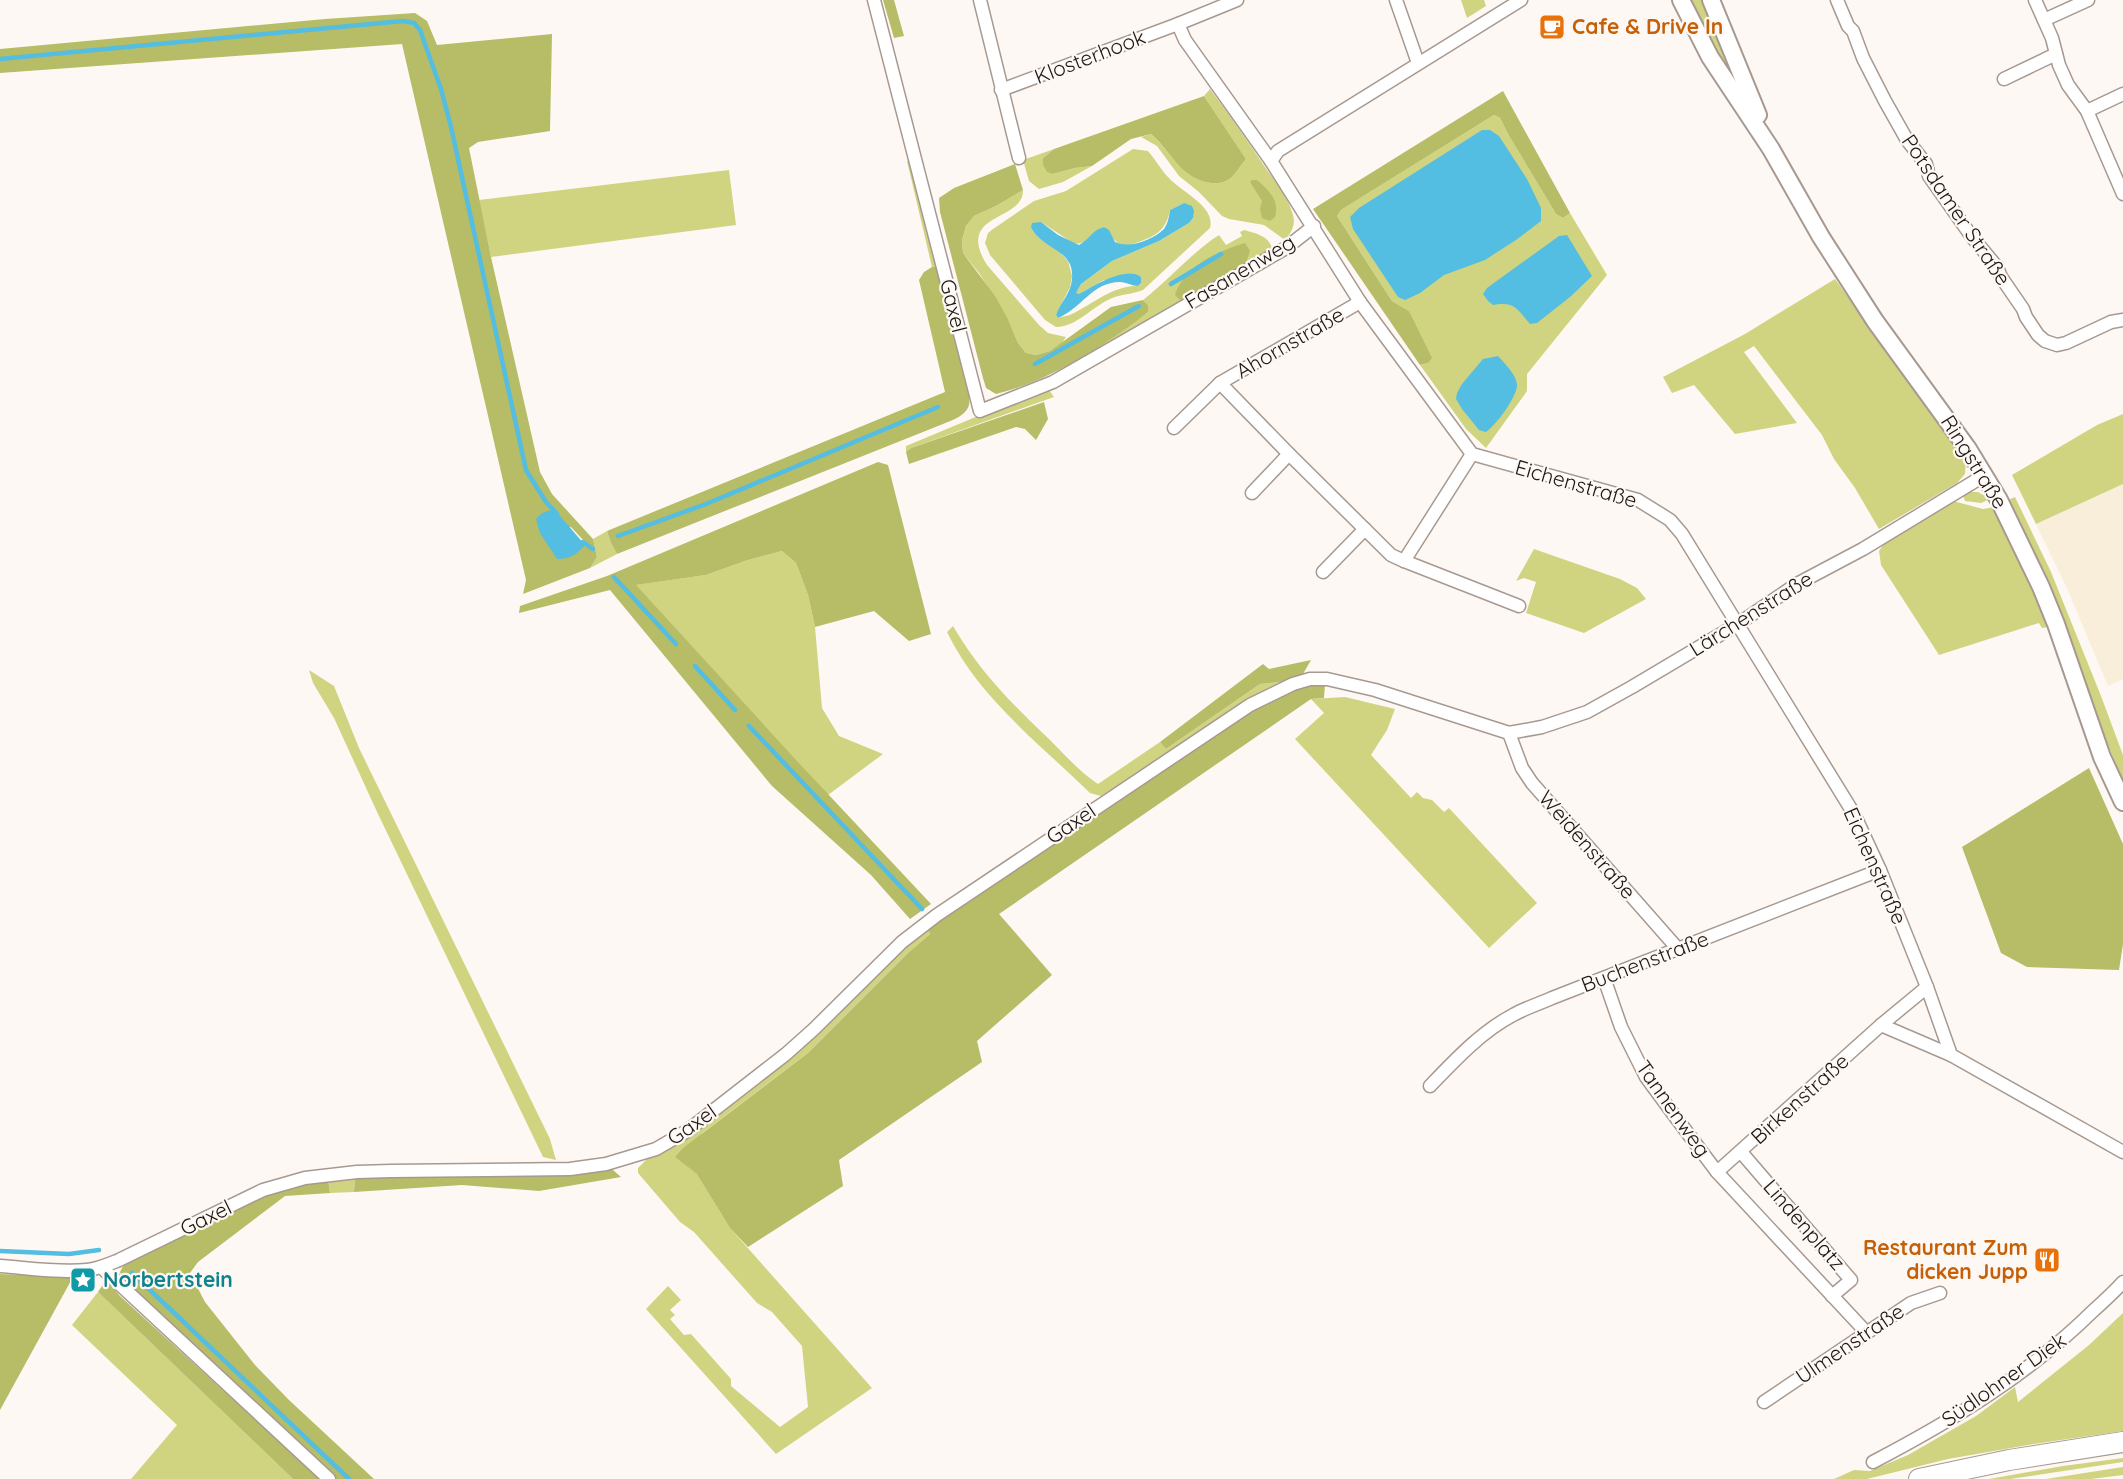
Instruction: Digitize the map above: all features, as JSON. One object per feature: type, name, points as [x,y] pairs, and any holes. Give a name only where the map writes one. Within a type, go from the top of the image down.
[{"type":"main road","name":"Ringstraße","points":[[1681,0],[1710,57],[1771,150],[1827,247],[1875,321],[1985,475],[2041,586],[2102,758],[2123,802]]},
{"type":"main road","name":"Ringstraße","points":[[1712,0],[1771,150]]},
{"type":"main road","points":[[1918,1479],[2009,1460],[2123,1442]]},
{"type":"street","name":"Gaxel","points":[[874,0],[980,411],[1053,382],[1166,317]]},
{"type":"street","points":[[980,0],[1018,158]]},
{"type":"street","name":"Klosterhook","points":[[1001,90],[1237,0]]},
{"type":"street","points":[[1396,0],[1418,63]]},
{"type":"street","points":[[1271,161],[1278,152],[1521,0]]},
{"type":"street","name":"Potsdamer Straße","points":[[1837,0],[1876,84],[1907,140],[1926,164],[1929,176],[1972,237],[1997,267],[2038,335],[2045,342],[2057,345],[2111,322],[2123,320]]},
{"type":"street","points":[[2035,0],[2052,38],[2059,65],[2068,85],[2087,111],[2123,194]]},
{"type":"street","points":[[2044,20],[2088,0]]},
{"type":"street","points":[[1178,24],[1185,40],[1314,226],[1360,302],[1472,454],[1404,561]]},
{"type":"street","points":[[2004,79],[2056,54]]},
{"type":"street","points":[[2087,111],[2123,94]]},
{"type":"street","name":"Fasanenweg","points":[[1166,317],[1286,248],[1314,226]]},
{"type":"street","name":"Ahornstraße","points":[[1174,428],[1220,383],[1360,302]]},
{"type":"street","name":"Ahornstraße","points":[[1220,383],[1391,555],[1519,606]]},
{"type":"street","points":[[1252,493],[1289,454]]},
{"type":"street","name":"Eichenstraße","points":[[1472,454],[1638,500],[1670,520],[1682,534],[1854,814],[1880,870],[1927,987],[1951,1055]]},
{"type":"street","name":"Lärchenstraße","points":[[1509,733],[1542,727],[1587,712],[1738,624],[1797,584],[1863,549],[1985,475]]},
{"type":"street","points":[[1323,572],[1365,529]]},
{"type":"street","name":"Gaxel","points":[[0,1266],[57,1270],[87,1270],[101,1267],[263,1190],[305,1178],[357,1172],[570,1169],[606,1164],[656,1149],[687,1131],[786,1054],[902,942],[936,915],[1234,714],[1293,684],[1326,679],[1375,690],[1509,733]]},
{"type":"street","name":"Weidenstraße","points":[[1509,733],[1522,768],[1532,783],[1678,949]]},
{"type":"street","name":"Buchenstraße","points":[[1430,1086],[1460,1055],[1513,1015],[1880,870]]},
{"type":"street","name":"Tannenweg","points":[[1604,978],[1621,1027],[1646,1077],[1718,1172]]},
{"type":"street","name":"Birkenstraße","points":[[1718,1172],[1881,1025],[1927,987]]},
{"type":"street","points":[[1881,1025],[1951,1055],[2123,1152]]},
{"type":"street","name":"Lindenplatz","points":[[1741,1152],[1851,1280],[1832,1296]]},
{"type":"street","name":"Lindenplatz","points":[[1718,1172],[1866,1332]]},
{"type":"street","points":[[101,1267],[329,1479]]},
{"type":"street","name":"Südlohner Diek","points":[[1873,1462],[1934,1430],[1987,1397],[2070,1333],[2123,1282]]},
{"type":"street","name":"Ulmenstraße","points":[[1764,1402],[1911,1303],[1940,1293]]},
{"type":"shaded area","points":[[2123,484],[2123,679],[2108,686],[2066,586],[2036,524]]},
{"type":"green space","points":[[883,0],[894,0],[904,36],[894,38]]},
{"type":"green space","points":[[1461,0],[1484,0],[1486,6],[1467,18]]},
{"type":"green space","points":[[1687,0],[1705,0],[1730,67],[1726,70]]},
{"type":"green space","points":[[415,13],[427,21],[437,45],[552,34],[550,131],[478,142],[469,148],[491,257],[540,472],[552,494],[593,539],[597,557],[590,568],[523,594],[526,580],[402,44],[0,73],[0,49],[325,19]],"holes":[[[571,527],[584,541],[540,533]]]},
{"type":"green space","points":[[1210,89],[1289,203],[1294,222],[1285,240],[1264,225],[1222,216],[1199,192],[1179,176],[1157,146],[1141,137],[1151,134],[1183,169],[1197,179],[1209,183],[1221,183],[1231,178],[1246,159],[1204,96]]},
{"type":"green space","points":[[1503,91],[1570,213],[1563,218],[1556,214],[1500,118],[1494,115],[1341,210],[1337,216],[1392,301],[1409,311],[1432,358],[1428,363],[1420,365],[1313,209]]},
{"type":"green space","points":[[1204,96],[1246,159],[1233,176],[1226,181],[1209,183],[1192,176],[1178,165],[1151,134],[1131,139],[1092,166],[1053,174],[1047,172],[1043,165],[1043,158],[1054,149]]},
{"type":"green space","points":[[1494,115],[1500,118],[1556,214],[1563,218],[1570,213],[1607,275],[1527,374],[1527,391],[1486,448],[1466,429],[1420,365],[1428,363],[1409,311],[1392,301],[1337,216],[1341,210]]},
{"type":"green space","points":[[1054,149],[1043,158],[1053,174],[1092,166],[1063,182],[1039,189],[1029,181],[1023,160]]},
{"type":"green space","points":[[1133,149],[1148,151],[1174,183],[1203,206],[1208,213],[1210,228],[1143,290],[1107,300],[1072,323],[1056,327],[1045,320],[990,255],[985,243],[988,233],[1034,201],[1066,191]],"holes":[[[1184,203],[1193,218],[1189,223],[1159,241],[1112,261],[1081,284],[1076,293],[1077,295],[1104,280],[1141,283],[1138,286],[1121,288],[1072,314],[1058,318],[1056,315],[1070,287],[1072,276],[1068,261],[1057,249],[1041,222],[1078,244],[1104,227],[1117,242],[1127,246],[1155,235],[1168,219],[1170,210]]]},
{"type":"green space","points":[[907,161],[910,161],[940,267],[932,267]]},
{"type":"green space","points":[[1015,164],[1023,190],[974,216],[966,226],[962,240],[963,253],[995,296],[1018,343],[1026,353],[1036,355],[1050,351],[1111,307],[1143,300],[1148,305],[1148,312],[1076,361],[1036,381],[996,394],[986,388],[983,378],[940,212],[939,198],[954,188]]},
{"type":"green space","points":[[729,170],[736,225],[491,257],[479,200]]},
{"type":"green space","points":[[1257,180],[1275,201],[1275,217],[1270,221],[1262,218],[1260,209],[1262,201],[1250,182]]},
{"type":"green space","points":[[1023,190],[1020,200],[1013,208],[984,226],[979,235],[979,248],[987,265],[1039,325],[1048,333],[1066,337],[1062,343],[1050,351],[1036,355],[1026,353],[1018,343],[1008,319],[979,273],[963,253],[962,240],[966,226],[974,216]]},
{"type":"green space","points":[[1244,230],[1265,238],[1272,248],[1054,377],[1048,377],[1084,356],[1148,312],[1148,305],[1143,300],[1209,242],[1219,235],[1226,245],[1242,236],[1240,232]]},
{"type":"green space","points":[[1245,243],[1250,251],[1246,263],[1180,300],[1175,295],[1186,275],[1203,261]]},
{"type":"green space","points":[[932,267],[940,267],[963,360],[969,395],[969,405],[965,412],[943,424],[617,554],[607,531],[945,392],[919,280],[924,272]]},
{"type":"green space","points":[[1835,279],[1966,462],[1965,474],[1957,483],[1879,529],[1855,488],[1834,459],[1822,435],[1754,346],[1744,352],[1797,423],[1735,434],[1694,385],[1672,393],[1663,377],[1745,334]]},
{"type":"green space","points":[[1049,390],[1054,397],[911,448],[906,452],[906,446]]},
{"type":"green space","points":[[1044,402],[1048,419],[1036,440],[1025,429],[1016,427],[909,464],[906,452],[911,448]]},
{"type":"green space","points":[[2123,414],[2123,484],[2036,524],[2012,475],[2097,425]]},
{"type":"green space","points":[[878,462],[888,465],[931,634],[909,641],[874,611],[815,627],[808,595],[796,563],[782,551],[706,575],[636,585],[931,904],[910,919],[871,875],[772,786],[610,590],[519,613],[520,606],[607,576]]},
{"type":"green space","points":[[1970,492],[1978,492],[1990,499],[1981,503],[1965,501],[1963,496]]},
{"type":"green space","points":[[2015,497],[2051,572],[2101,696],[2123,755],[2123,782],[2044,573],[2008,500]]},
{"type":"green space","points":[[1953,501],[1983,509],[1994,507],[2034,590],[2048,627],[2042,628],[2039,623],[1939,655],[1881,565],[1879,551],[1885,542]]},
{"type":"green space","points":[[607,531],[617,554],[590,568],[597,557],[593,539]]},
{"type":"green space","points":[[1534,549],[1620,579],[1637,588],[1646,599],[1584,633],[1526,613],[1536,582],[1524,578],[1516,581]]},
{"type":"green space","points":[[782,551],[796,563],[808,595],[815,627],[822,708],[839,736],[883,754],[828,795],[635,585],[706,575]]},
{"type":"green space","points":[[953,626],[985,673],[1073,763],[1098,784],[1160,742],[1166,749],[1260,684],[1282,682],[1303,674],[1303,679],[1169,753],[1101,796],[1090,793],[992,698],[960,656],[947,632]]},
{"type":"green space","points":[[1311,660],[1303,674],[1282,682],[1260,684],[1166,749],[1160,742],[1263,664],[1269,669]]},
{"type":"green space","points":[[309,670],[334,686],[359,748],[550,1139],[556,1160],[543,1157],[334,718],[313,683]]},
{"type":"green space","points":[[1325,684],[1324,698],[1311,699],[999,914],[1052,975],[977,1041],[982,1062],[839,1160],[843,1186],[748,1247],[730,1228],[696,1173],[675,1157],[683,1148],[808,1053],[930,934],[928,928],[1230,723],[1287,693]]},
{"type":"green space","points":[[1345,697],[1395,709],[1387,730],[1371,755],[1411,798],[1417,792],[1423,798],[1432,800],[1444,812],[1449,808],[1537,903],[1489,948],[1295,739],[1324,713],[1311,699]]},
{"type":"green space","points":[[2089,768],[2123,844],[2123,944],[2119,970],[2027,967],[2001,953],[1962,847]]},
{"type":"green space","points":[[928,928],[931,933],[808,1053],[701,1134],[696,1173],[730,1228],[872,1388],[776,1454],[646,1309],[668,1286],[681,1300],[670,1310],[675,1315],[670,1319],[684,1335],[691,1334],[731,1379],[731,1386],[780,1427],[808,1407],[802,1346],[772,1312],[757,1303],[694,1232],[680,1222],[638,1173],[638,1168],[648,1158],[683,1139],[901,948]]},
{"type":"green space","points":[[613,1170],[621,1177],[539,1191],[462,1185],[354,1192],[355,1177],[576,1173]]},
{"type":"green space","points":[[355,1177],[354,1192],[330,1193],[328,1179]]},
{"type":"green space","points":[[328,1179],[330,1193],[285,1196],[198,1262],[190,1273],[205,1302],[255,1365],[374,1479],[336,1479],[127,1287],[120,1272],[124,1264],[248,1202]]},
{"type":"green space","points":[[0,1274],[73,1277],[0,1410]]},
{"type":"green space","points":[[106,1280],[120,1296],[320,1479],[293,1479],[98,1292]]},
{"type":"green space","points":[[98,1292],[293,1479],[131,1479],[177,1425],[72,1325]]},
{"type":"green space","points":[[2123,1313],[2123,1431],[1948,1459],[1867,1479],[1834,1479],[1854,1470],[1870,1471],[1908,1455],[1976,1416],[2015,1387],[2018,1402],[2089,1345]]},
{"type":"green space","points":[[2123,1458],[2123,1462],[2010,1479],[1989,1479],[2063,1466]]},
{"type":"green space","points":[[2123,1467],[2123,1475],[2091,1479],[2046,1479]]},
{"type":"water","points":[[1482,130],[1490,130],[1499,136],[1527,179],[1541,208],[1541,221],[1485,260],[1444,275],[1420,293],[1405,300],[1398,297],[1353,229],[1350,217],[1359,208]]},
{"type":"water","points":[[1184,203],[1192,206],[1194,211],[1189,223],[1159,241],[1112,261],[1081,284],[1076,293],[1079,294],[1110,278],[1127,273],[1141,277],[1141,283],[1138,286],[1120,282],[1102,286],[1058,318],[1056,315],[1071,285],[1070,264],[1065,257],[1036,235],[1031,227],[1032,223],[1041,222],[1058,235],[1079,245],[1104,227],[1109,230],[1115,242],[1134,244],[1147,240],[1164,229],[1170,210]]},
{"type":"water","points":[[1567,235],[1592,276],[1570,297],[1537,323],[1530,324],[1515,307],[1506,304],[1493,305],[1488,301],[1483,294],[1487,288],[1559,236]]},
{"type":"water","points":[[1498,356],[1514,376],[1517,384],[1514,396],[1506,410],[1486,432],[1479,430],[1456,399],[1462,384],[1483,359]]},
{"type":"water","points":[[554,509],[585,545],[566,558],[557,559],[540,533],[536,519],[542,513]]},
{"type":"waterway","points":[[0,59],[403,21],[414,23],[420,30],[441,89],[451,127],[526,470],[546,502],[557,514]]},
{"type":"waterway","points":[[1171,284],[1221,254]]},
{"type":"waterway","points":[[1035,364],[1139,306]]},
{"type":"waterway","points":[[618,536],[706,504],[938,407]]},
{"type":"waterway","points":[[583,542],[593,549]]},
{"type":"waterway","points":[[614,577],[676,644]]},
{"type":"waterway","points":[[695,666],[735,710]]},
{"type":"waterway","points":[[749,726],[922,909]]},
{"type":"waterway","points":[[0,1251],[69,1254],[99,1250]]},
{"type":"waterway","points":[[132,1273],[349,1479]]},
{"type":"place","name":"Cafe & Drive In","points":[[1552,27]]},
{"type":"place","name":"Restaurant Zum dicken Jupp","points":[[2047,1260]]},
{"type":"place","name":"Norbertstein","points":[[83,1280]]}]
